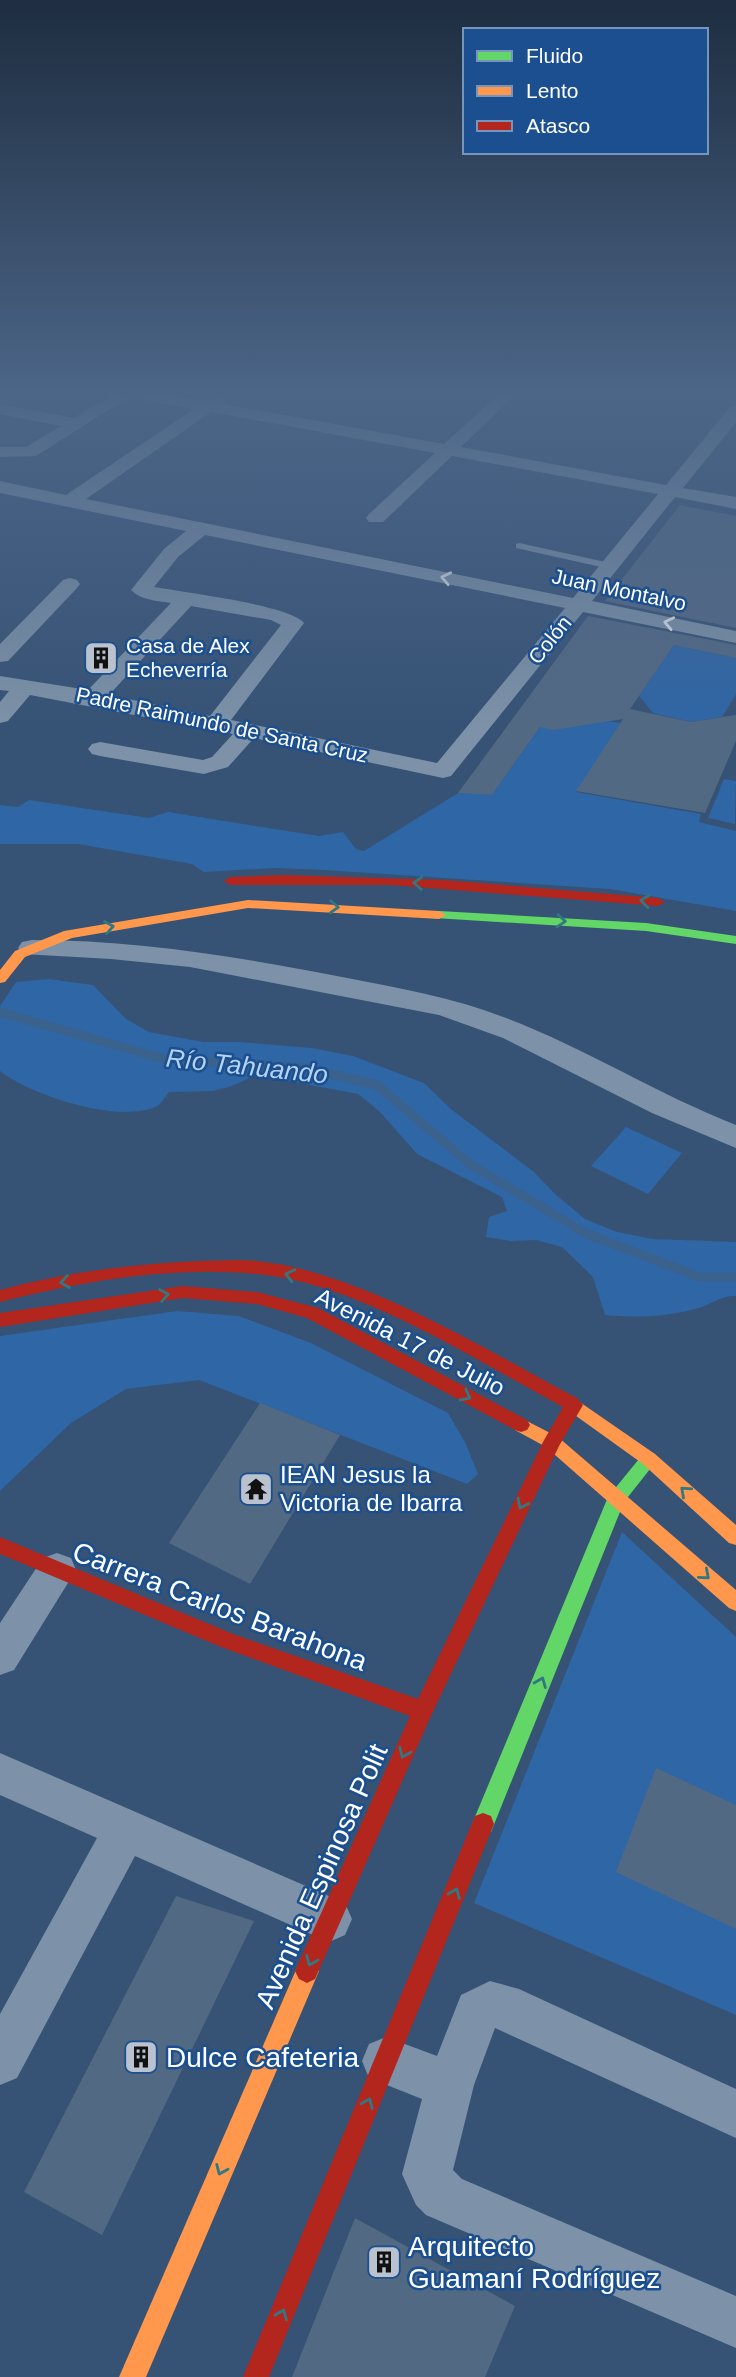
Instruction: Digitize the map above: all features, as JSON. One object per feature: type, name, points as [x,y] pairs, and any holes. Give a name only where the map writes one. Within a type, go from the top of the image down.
[{"type":"main road","points":[[219,883],[302,877],[533,890],[669,904]]},
{"type":"main road","points":[[80,941],[248,904],[646,927],[736,940]]},
{"type":"main road","points":[[0,979],[26,951]]},
{"type":"main road","name":"Avenida 17 de Julio","points":[[0,1296],[29,1288],[154,1268],[254,1267],[314,1280],[369,1301],[574,1405],[649,1459],[736,1537]]},
{"type":"main road","name":"Avenida 17 de Julio","points":[[0,1320],[183,1292],[257,1298],[312,1313],[552,1442],[736,1602]]},
{"type":"main road","name":"Avenida Espinosa Polit","points":[[132,2377],[329,1919],[423,1711],[552,1442],[574,1405]]},
{"type":"main road","points":[[256,2377],[617,1497],[649,1459]]},
{"type":"main road","name":"Carrera Carlos Barahona","points":[[0,1545],[228,1641],[423,1711]]},
{"type":"street","name":"Juan Montalvo","points":[[94,506],[736,637]]},
{"type":"street","points":[[376,518],[389,506]]},
{"type":"street","name":"Colón","points":[[443,771],[659,506]]},
{"type":"street","points":[[201,528],[171,553],[141,590],[276,615],[294,623],[215,725]]},
{"type":"street","points":[[0,656],[70,584]]},
{"type":"street","points":[[93,698],[186,599]]},
{"type":"street","name":"Padre Raimundo de Santa Cruz","points":[[0,682],[93,698],[443,771]]},
{"type":"street","points":[[0,716],[25,687]]},
{"type":"street","points":[[100,749],[204,767],[220,762],[248,732]]},
{"type":"street","points":[[26,951],[80,941],[314,980],[427,1003],[476,1017],[546,1046],[622,1086],[736,1137]]},
{"type":"street","points":[[0,1657],[57,1570]]},
{"type":"street","points":[[0,1774],[329,1919]]},
{"type":"street","points":[[0,2062],[126,1829]]},
{"type":"street","points":[[736,2114],[502,2006],[490,2004],[478,2012],[450,2085],[427,2174],[444,2197],[736,2322]]},
{"type":"street","points":[[386,2061],[450,2085]]},
{"type":"lane","points":[[519,545],[610,566]]},
{"type":"shaded area","points":[[674,645],[736,658],[736,694],[722,717],[691,722],[653,713],[639,696]]},
{"type":"shaded area","points":[[609,721],[621,723],[576,792],[701,814],[699,822],[736,831],[736,911],[610,889],[324,870],[276,868],[204,872],[192,864],[78,844],[0,844],[0,805],[18,807],[29,800],[149,818],[168,812],[319,836],[343,832],[356,849],[364,851],[458,793],[492,795],[540,727]]},
{"type":"shaded area","points":[[724,779],[736,781],[735,824],[708,818]]},
{"type":"shaded area","points":[[49,979],[93,985],[126,1019],[149,1032],[204,1042],[312,1048],[353,1056],[424,1083],[452,1110],[534,1172],[585,1219],[617,1232],[653,1239],[736,1242],[736,1296],[699,1308],[664,1315],[605,1315],[593,1277],[562,1247],[536,1240],[512,1241],[486,1237],[489,1217],[507,1211],[502,1197],[417,1154],[380,1112],[358,1094],[256,1075],[213,1091],[169,1092],[159,1105],[143,1111],[123,1112],[77,1105],[32,1089],[0,1071],[0,1006],[16,982]]},
{"type":"shaded area","points":[[626,1127],[682,1153],[648,1194],[591,1166]]},
{"type":"shaded area","points":[[177,1311],[239,1316],[311,1343],[448,1413],[466,1444],[478,1474],[467,1484],[199,1380],[126,1389],[71,1423],[0,1491],[0,1336]]},
{"type":"shaded area","points":[[622,1532],[736,1637],[736,2015],[474,1903]]},
{"type":"building","points":[[679,506],[736,516],[736,628],[605,601]]},
{"type":"building","points":[[588,616],[736,645],[736,658],[674,645],[630,709],[691,722],[736,715],[736,741],[705,813],[576,791],[627,713],[623,719],[553,730],[540,727],[492,795],[458,793]]},
{"type":"building","name":"IEAN Jesus la Victoria de Ibarra","points":[[260,1403],[340,1435],[250,1584],[169,1543]]},
{"type":"building","points":[[656,1768],[736,1805],[736,1929],[616,1872]]},
{"type":"building","name":"Dulce Cafeteria","points":[[176,1896],[254,1921],[102,2235],[24,2192]]},
{"type":"building","name":"Arquitecto Guamaní Rodríguez","points":[[355,2218],[515,2306],[485,2377],[292,2377]]},
{"type":"waterway","name":"Río Tahuando","points":[[0,1012],[164,1059],[306,1068],[377,1085],[471,1165],[585,1233],[699,1277],[736,1277]]},
{"type":"traffic: fast","points":[[439,915],[646,927],[736,940]]},
{"type":"traffic: fast","points":[[483,1824],[617,1497],[649,1459]]},
{"type":"traffic: slow","points":[[0,979],[20,954],[69,934],[248,904],[439,915]]},
{"type":"traffic: slow","points":[[571,1403],[649,1459],[736,1537]]},
{"type":"traffic: slow","points":[[521,1425],[552,1442],[736,1602]]},
{"type":"traffic: slow","points":[[132,2377],[307,1971]]},
{"type":"traffic: jam","points":[[230,881],[390,881],[658,902]]},
{"type":"traffic: jam","points":[[0,1296],[78,1279],[158,1269],[254,1267],[292,1274],[332,1286],[416,1321],[571,1403]]},
{"type":"traffic: jam","points":[[0,1320],[183,1292],[257,1298],[312,1313],[521,1425]]},
{"type":"traffic: jam","points":[[307,1971],[423,1711],[552,1442],[574,1405]]},
{"type":"traffic: jam","points":[[0,1545],[228,1641],[423,1711]]},
{"type":"traffic: jam","points":[[256,2377],[483,1824]]},
{"type":"place","name":"Casa de Alex Echeverría","points":[[101,658]]},
{"type":"place","name":"IEAN Jesus la Victoria de Ibarra","points":[[256,1489]]},
{"type":"place","name":"Dulce Cafeteria","points":[[141,2057]]},
{"type":"place","name":"Arquitecto Guamaní Rodríguez","points":[[384,2262]]}]
